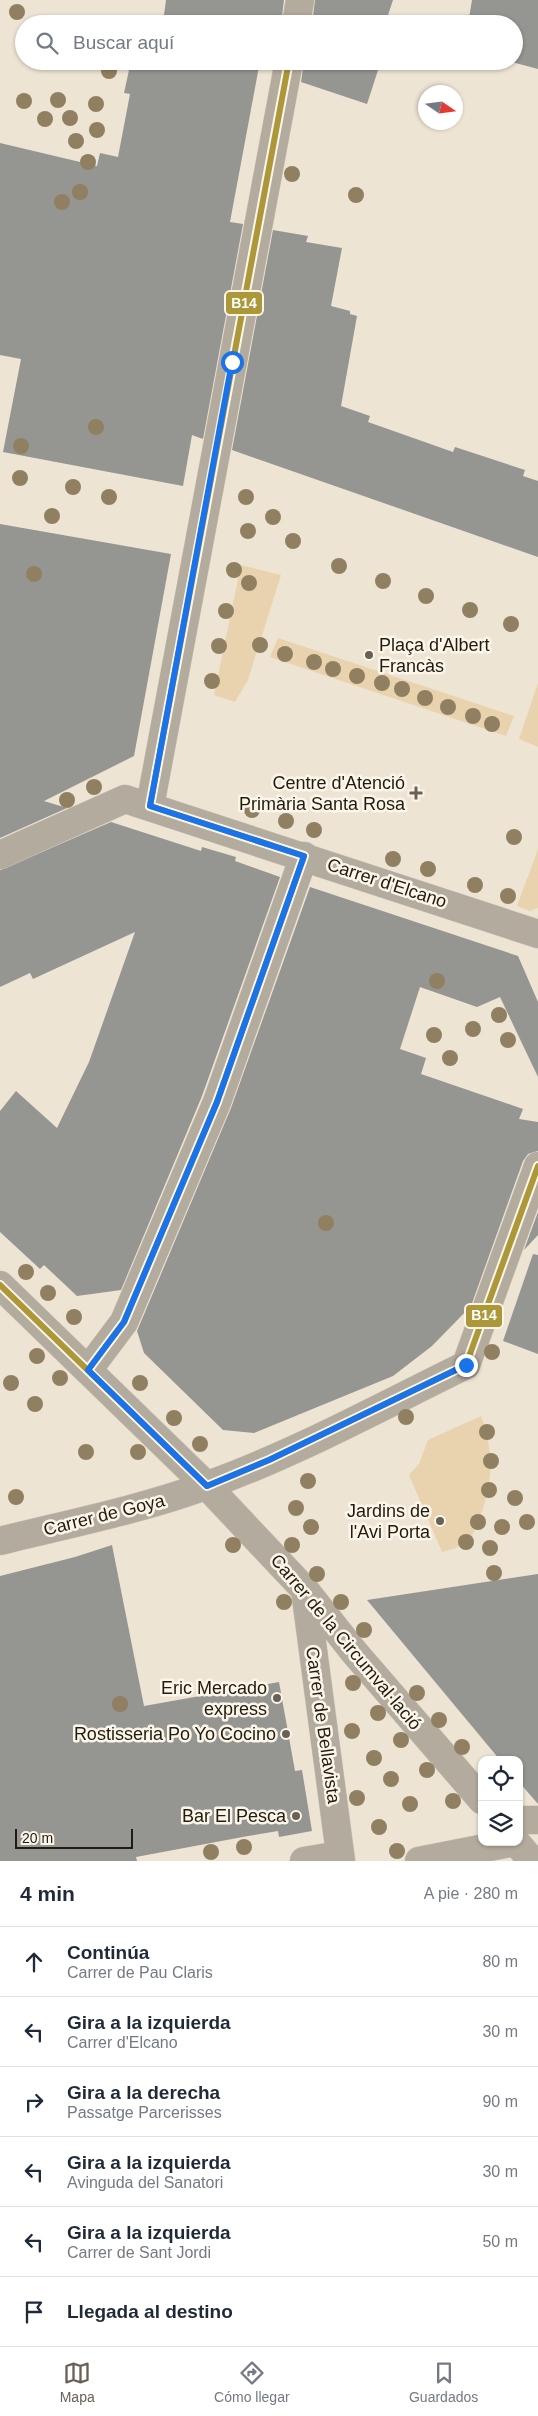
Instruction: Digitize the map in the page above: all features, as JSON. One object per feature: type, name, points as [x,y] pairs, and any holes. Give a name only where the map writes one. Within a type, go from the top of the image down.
[{"type":"street","points":[[298,15],[300,0]]},
{"type":"street","points":[[150,806],[286,70]]},
{"type":"street","name":"Carrer d'Elcano","points":[[0,855],[125,799],[538,934]]},
{"type":"street","points":[[88,1370],[124,1322],[217,1102],[304,856]]},
{"type":"street","name":"Carrer de Goya","points":[[0,1541],[171,1498],[207,1486],[269,1460],[466,1365],[538,1166]]},
{"type":"street","name":"Carrer de la Circumval·lació","points":[[0,1285],[207,1486],[305,1590],[354,1652],[478,1795]]},
{"type":"street","name":"Carrer de Bellavista","points":[[305,1590],[341,1858]]},
{"type":"street","points":[[523,1820],[538,1820]]},
{"type":"street","points":[[419,1861],[496,1846]]},
{"type":"street","points":[[519,1846],[532,1861]]},
{"type":"street","points":[[304,1861],[341,1858]]},
{"type":"shaded area","points":[[241,565],[281,575],[248,680],[235,702],[214,695]]},
{"type":"shaded area","points":[[278,638],[514,716],[506,736],[270,657]]},
{"type":"shaded area","points":[[538,683],[538,747],[519,739]]},
{"type":"shaded area","points":[[538,849],[538,908],[530,911],[517,906]]},
{"type":"shaded area","points":[[481,1416],[490,1453],[490,1477],[485,1501],[477,1525],[467,1542],[442,1552],[409,1475],[419,1464],[428,1440]]},
{"type":"building","points":[[166,0],[284,0],[282,15],[164,15]]},
{"type":"building","points":[[315,0],[393,0],[388,15],[313,15]]},
{"type":"building","points":[[472,0],[538,0],[538,69],[523,65],[523,15],[470,15]]},
{"type":"building","points":[[129,70],[258,70],[230,222],[243,224],[203,439],[192,435],[183,486],[3,452],[21,359],[0,355],[0,143],[97,166],[100,153],[118,157],[130,94],[124,93]]},
{"type":"building","points":[[303,70],[378,70],[367,104],[301,82]]},
{"type":"building","points":[[273,230],[308,236],[306,242],[342,248],[331,306],[350,311],[350,314],[357,316],[341,406],[370,416],[368,422],[453,452],[455,447],[525,470],[523,476],[538,481],[538,557],[232,450]]},
{"type":"building","points":[[0,524],[171,554],[134,756],[44,801],[67,808],[0,838]]},
{"type":"building","points":[[111,822],[201,851],[202,847],[236,857],[235,861],[280,877],[202,1096],[121,1290],[77,1296],[44,1265],[40,1269],[0,1232],[0,1111],[16,1091],[57,1128],[89,1062],[135,932],[33,979],[30,973],[0,987],[0,870]]},
{"type":"building","points":[[310,887],[518,956],[538,1002],[538,1077],[500,997],[477,1007],[420,987],[400,1049],[426,1058],[421,1074],[523,1109],[519,1119],[538,1122],[538,1151],[528,1154],[523,1161],[471,1306],[432,1346],[393,1376],[254,1433],[223,1430],[144,1353],[137,1331],[231,1108]]},
{"type":"building","points":[[538,1212],[538,1235],[524,1250]]},
{"type":"building","points":[[533,1254],[538,1255],[538,1354],[503,1341]]},
{"type":"building","points":[[112,1545],[144,1706],[279,1682],[295,1771],[302,1770],[312,1831],[279,1837],[278,1831],[248,1836],[136,1857],[137,1861],[0,1861],[0,1576],[75,1557]]},
{"type":"building","points":[[538,1574],[538,1804],[523,1787],[523,1756],[497,1756],[367,1600]]},
{"type":"transit line","name":"B14","points":[[88,1370],[124,1322],[217,1102],[304,856],[150,806],[287,70]]},
{"type":"transit line","name":"B14","points":[[0,1285],[207,1486],[269,1460],[466,1365],[538,1166]]},
{"type":"place","name":"Plaça d'Albert Francàs","points":[[369,655]]},
{"type":"place","name":"Centre d'Atenció Primària Santa Rosa","points":[[416,793]]},
{"type":"place","name":"Jardins de l'Avi Porta","points":[[440,1521]]},
{"type":"place","name":"Eric Mercado express","points":[[277,1698]]},
{"type":"place","name":"Rostisseria Po Yo Cocino","points":[[286,1734]]},
{"type":"place","name":"Bar El Pesca","points":[[296,1816]]},
{"type":"route","points":[[232,362],[150,806],[304,856],[217,1102],[124,1322],[88,1370],[207,1486],[269,1460],[466,1365]]}]
